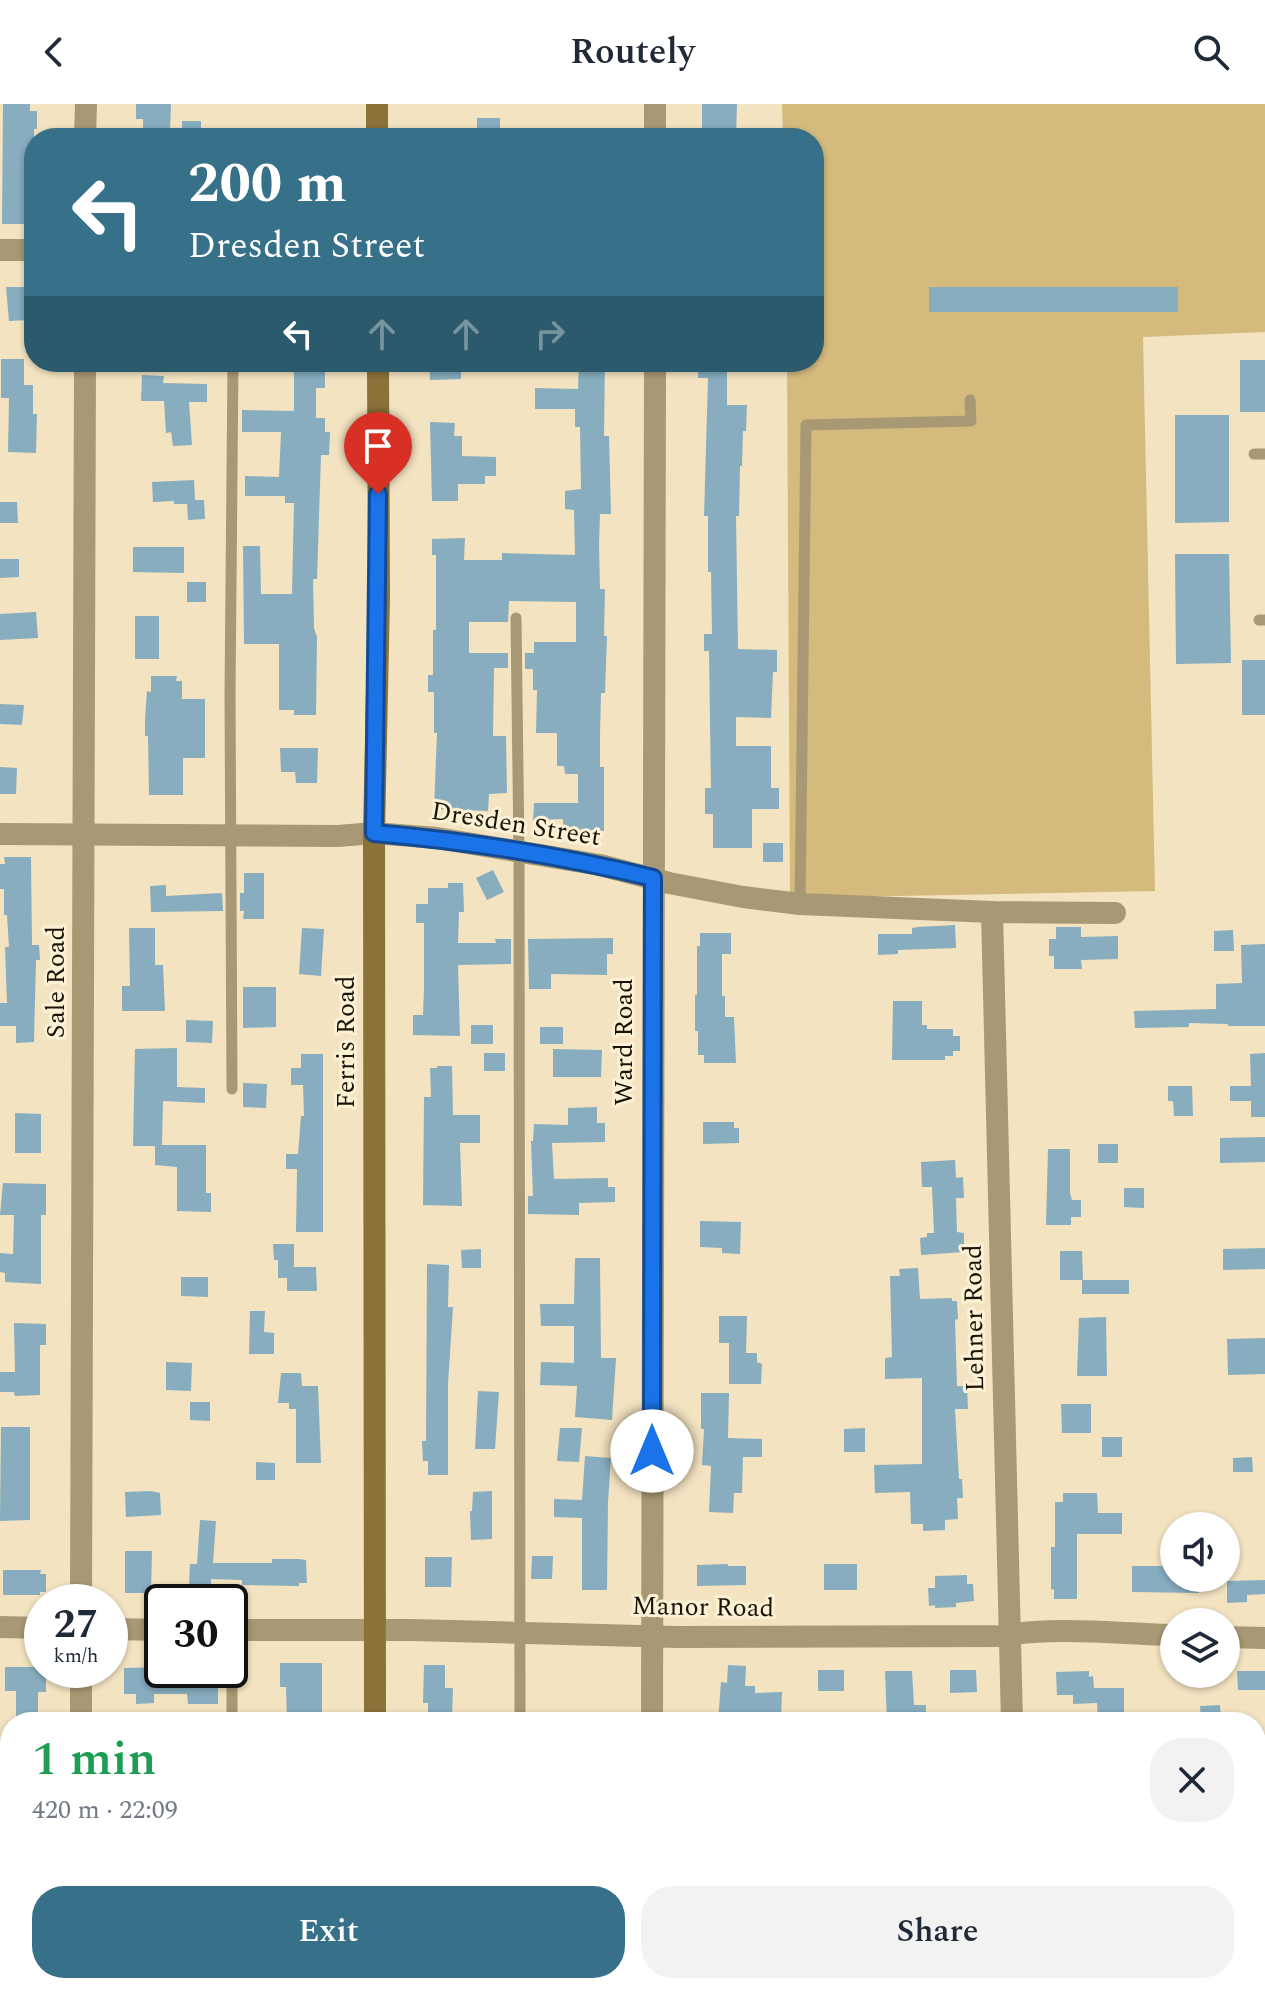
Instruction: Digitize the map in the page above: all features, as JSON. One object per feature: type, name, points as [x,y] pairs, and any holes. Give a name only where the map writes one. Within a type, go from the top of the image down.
[{"type":"main road","points":[[377,104],[377,128]]},
{"type":"main road","name":"Ferris Road","points":[[375,1712],[374,833],[379,597],[378,372]]},
{"type":"street","points":[[85,128],[86,104]]},
{"type":"street","points":[[655,104],[655,128]]},
{"type":"street","points":[[0,250],[24,250]]},
{"type":"street","name":"Sale Road","points":[[81,1584],[85,372]]},
{"type":"street","name":"Ward Road","points":[[652,1712],[655,372]]},
{"type":"street","name":"Dresden Street","points":[[0,834],[338,836],[374,833],[437,838],[600,865],[743,897],[800,904],[992,912],[1115,913]]},
{"type":"street","name":"Lehner Road","points":[[992,912],[1012,1712]]},
{"type":"street","points":[[0,1627],[24,1628]]},
{"type":"street","name":"Manor Road","points":[[248,1630],[520,1632],[677,1637],[1160,1635]]},
{"type":"street","points":[[1240,1637],[1265,1638]]},
{"type":"street","points":[[81,1688],[81,1712]]},
{"type":"lane","points":[[232,1089],[230,695],[233,372]]},
{"type":"lane","points":[[800,904],[806,425],[971,421],[970,400]]},
{"type":"lane","points":[[516,618],[520,1712]]},
{"type":"lane","points":[[232,1688],[232,1712]]},
{"type":"shaded area","points":[[782,104],[1265,104],[1265,332],[1143,337],[1155,891],[790,898],[787,372],[824,372],[824,128],[783,128]]},
{"type":"building","points":[[3,104],[30,104],[30,111],[37,111],[37,128],[24,128],[24,224],[2,224]]},
{"type":"building","points":[[136,104],[171,104],[170,128],[143,128],[143,119],[136,119]]},
{"type":"building","points":[[702,104],[737,104],[736,128],[702,128]]},
{"type":"building","points":[[477,118],[500,118],[500,128],[477,128]]},
{"type":"building","points":[[182,121],[201,121],[201,128],[182,128]]},
{"type":"building","points":[[6,287],[24,287],[24,320],[9,321]]},
{"type":"building","points":[[929,287],[1178,287],[1178,312],[929,312]]},
{"type":"building","points":[[1,359],[24,359],[24,385],[33,385],[33,414],[37,414],[36,453],[8,452],[9,398],[1,398]]},
{"type":"building","points":[[1240,360],[1265,360],[1265,412],[1240,412]]},
{"type":"building","points":[[294,372],[325,372],[325,388],[316,388],[316,418],[325,418],[325,432],[330,432],[329,455],[321,455],[317,579],[313,579],[317,637],[316,715],[294,715],[294,710],[279,710],[279,644],[244,644],[243,546],[260,546],[261,594],[292,594],[294,503],[285,503],[285,496],[245,496],[245,476],[279,477],[281,432],[242,432],[242,410],[294,411]]},
{"type":"building","points":[[430,372],[461,372],[461,379],[430,380]]},
{"type":"building","points":[[579,372],[605,372],[604,436],[609,436],[611,514],[600,514],[599,545],[600,589],[605,589],[604,636],[607,636],[600,735],[600,767],[604,767],[604,831],[563,830],[563,819],[533,820],[534,803],[578,803],[578,774],[565,774],[564,766],[557,766],[557,733],[536,733],[537,690],[533,690],[533,669],[525,669],[525,653],[534,653],[534,642],[576,642],[576,602],[509,601],[508,622],[469,622],[469,653],[508,653],[508,668],[494,668],[493,736],[506,736],[507,793],[489,794],[488,811],[434,809],[437,733],[434,733],[434,692],[428,692],[428,675],[433,675],[433,630],[436,630],[436,555],[432,555],[432,539],[465,538],[464,560],[502,560],[502,553],[575,555],[574,510],[565,509],[565,491],[581,489],[580,427],[575,427],[575,409],[535,409],[535,388],[578,389]]},
{"type":"building","points":[[698,372],[727,372],[727,405],[747,405],[740,466],[739,516],[736,516],[738,649],[777,650],[771,718],[736,717],[736,746],[771,746],[771,788],[779,788],[779,809],[752,809],[752,848],[713,848],[713,814],[705,814],[705,788],[711,788],[709,651],[704,651],[704,634],[712,634],[708,516],[704,516],[708,378],[698,378]]},
{"type":"building","points":[[142,375],[164,376],[163,383],[207,384],[207,402],[189,402],[192,445],[173,446],[171,432],[166,433],[164,401],[141,401]]},
{"type":"building","points":[[1175,415],[1229,415],[1229,522],[1175,523]]},
{"type":"building","points":[[430,422],[455,423],[454,436],[462,436],[462,456],[496,457],[496,476],[485,476],[485,484],[458,484],[458,501],[432,501]]},
{"type":"building","points":[[194,480],[195,500],[204,500],[205,519],[188,520],[187,504],[153,502],[152,482]]},
{"type":"building","points":[[0,502],[17,502],[18,523],[0,523]]},
{"type":"building","points":[[133,547],[184,547],[184,573],[133,572]]},
{"type":"building","points":[[1175,554],[1229,554],[1231,663],[1176,664]]},
{"type":"building","points":[[0,559],[19,559],[19,577],[0,578]]},
{"type":"building","points":[[187,582],[206,582],[206,602],[187,602]]},
{"type":"building","points":[[36,612],[38,638],[0,640],[0,614]]},
{"type":"building","points":[[135,616],[159,616],[159,659],[135,659]]},
{"type":"building","points":[[1242,660],[1265,660],[1265,715],[1242,715]]},
{"type":"building","points":[[151,676],[177,676],[176,681],[182,681],[182,699],[205,699],[205,758],[183,758],[183,795],[149,795],[145,719]]},
{"type":"building","points":[[0,704],[24,705],[22,725],[0,724]]},
{"type":"building","points":[[280,748],[318,748],[317,783],[296,783],[295,772],[281,772]]},
{"type":"building","points":[[0,767],[17,768],[16,794],[0,794]]},
{"type":"building","points":[[763,843],[783,843],[783,862],[763,862]]},
{"type":"building","points":[[4,857],[31,857],[32,945],[39,945],[40,960],[36,960],[34,1042],[16,1043],[16,1026],[0,1026],[0,1003],[7,1003],[5,947],[9,947],[4,889],[0,889],[0,864],[5,864]]},
{"type":"building","points":[[493,870],[504,892],[487,900],[476,878]]},
{"type":"building","points":[[244,873],[264,873],[264,919],[243,919],[240,893],[244,893]]},
{"type":"building","points":[[448,883],[463,883],[464,912],[459,912],[458,943],[496,943],[495,939],[511,939],[511,964],[458,965],[460,1036],[413,1035],[413,1015],[423,1015],[424,988],[424,923],[416,923],[416,904],[428,904],[428,888],[448,888]]},
{"type":"building","points":[[166,885],[166,896],[222,893],[223,911],[151,912],[150,886]]},
{"type":"building","points":[[955,925],[956,948],[898,950],[898,954],[878,955],[878,934],[912,934],[912,928]]},
{"type":"building","points":[[1056,927],[1081,927],[1081,937],[1118,936],[1118,959],[1081,960],[1082,969],[1054,969],[1054,956],[1049,956],[1049,939],[1056,939]]},
{"type":"building","points":[[129,928],[155,928],[155,965],[163,965],[165,1011],[122,1011],[122,986],[130,986]]},
{"type":"building","points":[[302,928],[324,929],[321,976],[299,974]]},
{"type":"building","points":[[1233,930],[1234,951],[1214,951],[1214,931]]},
{"type":"building","points":[[700,933],[731,933],[731,954],[722,954],[722,996],[725,996],[725,1017],[734,1017],[736,1063],[704,1063],[704,1055],[698,1055],[695,995]]},
{"type":"building","points":[[613,938],[613,954],[607,954],[607,975],[551,974],[551,989],[529,989],[528,939]]},
{"type":"building","points":[[1265,944],[1265,1026],[1189,1023],[1189,1027],[1135,1028],[1134,1011],[1216,1009],[1216,984],[1242,983],[1241,945]]},
{"type":"building","points":[[243,987],[276,987],[276,1027],[243,1028]]},
{"type":"building","points":[[893,1001],[922,1001],[922,1025],[927,1025],[927,1029],[953,1029],[953,1036],[960,1036],[960,1051],[953,1051],[953,1056],[945,1056],[945,1060],[892,1060]]},
{"type":"building","points":[[186,1020],[213,1021],[212,1043],[186,1042]]},
{"type":"building","points":[[471,1025],[493,1025],[493,1044],[471,1044]]},
{"type":"building","points":[[540,1027],[563,1027],[563,1044],[540,1044]]},
{"type":"building","points":[[177,1048],[177,1087],[205,1088],[205,1103],[163,1101],[162,1145],[206,1145],[206,1193],[211,1193],[211,1212],[177,1211],[177,1167],[155,1165],[155,1146],[133,1146],[135,1049]]},
{"type":"building","points":[[553,1049],[602,1050],[601,1077],[553,1077]]},
{"type":"building","points":[[484,1053],[505,1053],[505,1071],[484,1071]]},
{"type":"building","points":[[1265,1053],[1265,1117],[1251,1117],[1251,1101],[1230,1101],[1230,1086],[1251,1086],[1250,1054]]},
{"type":"building","points":[[301,1054],[323,1054],[323,1232],[296,1232],[297,1169],[286,1169],[286,1154],[298,1154],[301,1116],[304,1116],[303,1085],[291,1085],[291,1068],[301,1068]]},
{"type":"building","points":[[452,1066],[453,1115],[480,1115],[480,1143],[460,1143],[462,1206],[423,1205],[424,1097],[431,1097],[430,1068]]},
{"type":"building","points":[[243,1083],[267,1084],[266,1108],[243,1107]]},
{"type":"building","points":[[1168,1086],[1192,1086],[1193,1116],[1174,1116],[1173,1101],[1168,1101]]},
{"type":"building","points":[[597,1107],[597,1123],[605,1123],[605,1142],[552,1143],[554,1179],[608,1178],[608,1187],[615,1187],[615,1202],[579,1203],[579,1215],[528,1214],[528,1196],[533,1196],[531,1141],[534,1124],[568,1125],[568,1108]]},
{"type":"building","points":[[15,1113],[41,1114],[41,1153],[15,1153]]},
{"type":"building","points":[[703,1122],[734,1122],[734,1128],[739,1128],[739,1143],[703,1144]]},
{"type":"building","points":[[1265,1137],[1265,1162],[1220,1163],[1220,1138]]},
{"type":"building","points":[[1098,1144],[1118,1144],[1118,1163],[1098,1163]]},
{"type":"building","points":[[1048,1149],[1070,1149],[1070,1193],[1072,1200],[1081,1200],[1081,1217],[1071,1217],[1071,1225],[1046,1225]]},
{"type":"building","points":[[955,1160],[956,1178],[963,1177],[964,1198],[956,1198],[957,1232],[964,1233],[964,1252],[921,1255],[920,1238],[934,1233],[932,1187],[922,1187],[921,1162]]},
{"type":"building","points":[[3,1183],[46,1184],[46,1215],[41,1215],[41,1284],[5,1282],[5,1273],[0,1272],[0,1253],[13,1254],[14,1215],[0,1215]]},
{"type":"building","points":[[1124,1188],[1144,1188],[1144,1208],[1124,1207]]},
{"type":"building","points":[[700,1221],[741,1222],[740,1254],[722,1253],[722,1248],[700,1247]]},
{"type":"building","points":[[273,1244],[294,1244],[294,1267],[316,1267],[317,1291],[287,1291],[287,1278],[278,1278],[278,1260],[274,1260]]},
{"type":"building","points":[[1265,1248],[1265,1269],[1223,1270],[1223,1249]]},
{"type":"building","points":[[481,1249],[481,1268],[462,1268],[461,1250]]},
{"type":"building","points":[[1060,1251],[1082,1251],[1083,1280],[1060,1280]]},
{"type":"building","points":[[575,1258],[600,1258],[601,1358],[616,1358],[612,1420],[575,1417],[577,1386],[540,1385],[541,1362],[574,1363],[574,1326],[541,1326],[540,1304],[574,1304]]},
{"type":"building","points":[[427,1264],[449,1265],[448,1307],[453,1307],[448,1384],[448,1475],[428,1475],[428,1461],[423,1461],[422,1441],[426,1441]]},
{"type":"building","points":[[918,1268],[920,1299],[952,1298],[952,1301],[957,1301],[957,1386],[967,1386],[968,1409],[955,1409],[963,1498],[957,1498],[958,1519],[945,1520],[945,1530],[923,1531],[923,1524],[911,1524],[910,1492],[875,1493],[874,1465],[922,1464],[922,1378],[885,1379],[885,1358],[892,1357],[890,1276],[900,1276],[899,1269]]},
{"type":"building","points":[[181,1277],[208,1277],[208,1297],[181,1296]]},
{"type":"building","points":[[1082,1280],[1129,1280],[1129,1294],[1082,1294]]},
{"type":"building","points":[[250,1311],[265,1311],[264,1332],[274,1333],[274,1354],[249,1354]]},
{"type":"building","points":[[719,1316],[747,1316],[746,1353],[757,1353],[757,1362],[762,1364],[761,1384],[729,1384],[729,1343],[719,1343]]},
{"type":"building","points":[[1106,1317],[1107,1376],[1077,1376],[1079,1318]]},
{"type":"building","points":[[14,1323],[46,1324],[46,1345],[40,1345],[40,1395],[15,1396],[14,1392],[0,1392],[0,1372],[15,1372]]},
{"type":"building","points":[[1265,1338],[1265,1374],[1228,1375],[1227,1339]]},
{"type":"building","points":[[166,1362],[192,1363],[191,1391],[166,1390]]},
{"type":"building","points":[[281,1373],[301,1373],[302,1386],[318,1386],[321,1463],[296,1463],[296,1409],[289,1409],[289,1403],[278,1403]]},
{"type":"building","points":[[478,1391],[499,1392],[495,1449],[475,1449]]},
{"type":"building","points":[[701,1393],[729,1393],[728,1438],[762,1439],[762,1457],[743,1457],[742,1493],[734,1493],[733,1513],[709,1512],[711,1466],[702,1465],[704,1429],[701,1429]]},
{"type":"building","points":[[190,1402],[210,1402],[210,1421],[190,1420]]},
{"type":"building","points":[[1061,1404],[1091,1404],[1091,1433],[1062,1433]]},
{"type":"building","points":[[1,1427],[30,1427],[30,1520],[0,1521]]},
{"type":"building","points":[[560,1428],[582,1428],[579,1462],[557,1461]]},
{"type":"building","points":[[865,1428],[865,1452],[844,1452],[844,1429]]},
{"type":"building","points":[[1102,1437],[1122,1437],[1122,1457],[1102,1457]]},
{"type":"building","points":[[585,1456],[611,1458],[607,1590],[582,1590],[582,1518],[554,1517],[554,1499],[582,1500]]},
{"type":"building","points":[[1252,1457],[1253,1472],[1233,1472],[1233,1458]]},
{"type":"building","points":[[256,1462],[275,1463],[275,1480],[256,1480]]},
{"type":"building","points":[[492,1491],[492,1539],[471,1540],[473,1492]]},
{"type":"building","points":[[125,1492],[160,1493],[161,1515],[126,1517]]},
{"type":"building","points":[[1063,1493],[1097,1493],[1098,1513],[1122,1513],[1122,1534],[1077,1534],[1077,1599],[1054,1599],[1054,1589],[1051,1590],[1055,1502],[1063,1502]]},
{"type":"building","points":[[200,1520],[216,1521],[213,1563],[306,1560],[307,1583],[299,1583],[299,1586],[248,1585],[242,1584],[242,1580],[211,1579],[211,1584],[189,1584],[190,1564],[197,1564]]},
{"type":"building","points":[[125,1551],[152,1551],[151,1584],[144,1584],[144,1593],[128,1593],[128,1584],[125,1584]]},
{"type":"building","points":[[532,1556],[553,1556],[552,1579],[531,1579]]},
{"type":"building","points":[[425,1557],[452,1557],[451,1587],[425,1587]]},
{"type":"building","points":[[824,1564],[857,1564],[857,1590],[824,1590]]},
{"type":"building","points":[[697,1565],[746,1566],[746,1585],[697,1586]]},
{"type":"building","points":[[1132,1566],[1160,1566],[1160,1592],[1199,1592],[1199,1593],[1132,1592]]},
{"type":"building","points":[[3,1570],[41,1570],[40,1574],[46,1574],[46,1584],[24,1584],[24,1595],[3,1595]]},
{"type":"building","points":[[967,1575],[967,1584],[973,1584],[974,1601],[956,1603],[956,1607],[929,1606],[928,1588],[935,1588],[935,1576]]},
{"type":"building","points":[[1265,1580],[1265,1594],[1247,1595],[1247,1602],[1227,1603],[1227,1592],[1240,1592],[1240,1581]]},
{"type":"building","points":[[280,1663],[322,1663],[322,1712],[287,1712],[286,1687],[280,1687]]},
{"type":"building","points":[[424,1665],[445,1665],[445,1688],[453,1688],[452,1712],[428,1712],[428,1703],[423,1703]]},
{"type":"building","points":[[728,1665],[746,1666],[745,1686],[755,1686],[755,1693],[782,1692],[781,1712],[719,1712],[721,1682],[727,1683]]},
{"type":"building","points":[[5,1667],[24,1667],[24,1688],[46,1688],[46,1692],[38,1692],[38,1712],[16,1712],[16,1691],[5,1691]]},
{"type":"building","points":[[144,1667],[144,1688],[218,1688],[218,1704],[188,1704],[187,1694],[154,1694],[154,1703],[136,1704],[136,1694],[124,1694],[124,1688],[128,1688],[128,1668]]},
{"type":"building","points":[[818,1670],[844,1670],[844,1691],[818,1691]]},
{"type":"building","points":[[950,1670],[976,1670],[977,1692],[950,1693]]},
{"type":"building","points":[[885,1671],[912,1671],[914,1705],[926,1705],[926,1712],[887,1712]]},
{"type":"building","points":[[1089,1671],[1089,1677],[1093,1676],[1094,1688],[1124,1688],[1124,1712],[1098,1712],[1097,1703],[1073,1704],[1073,1695],[1057,1695],[1056,1672]]},
{"type":"building","points":[[1240,1671],[1265,1671],[1265,1690],[1238,1690]]},
{"type":"building","points":[[1220,1705],[1220,1712],[1200,1712],[1200,1706]]},
{"type":"route","points":[[378,494],[374,833],[437,838],[600,865],[653,878],[652,1451]]}]
